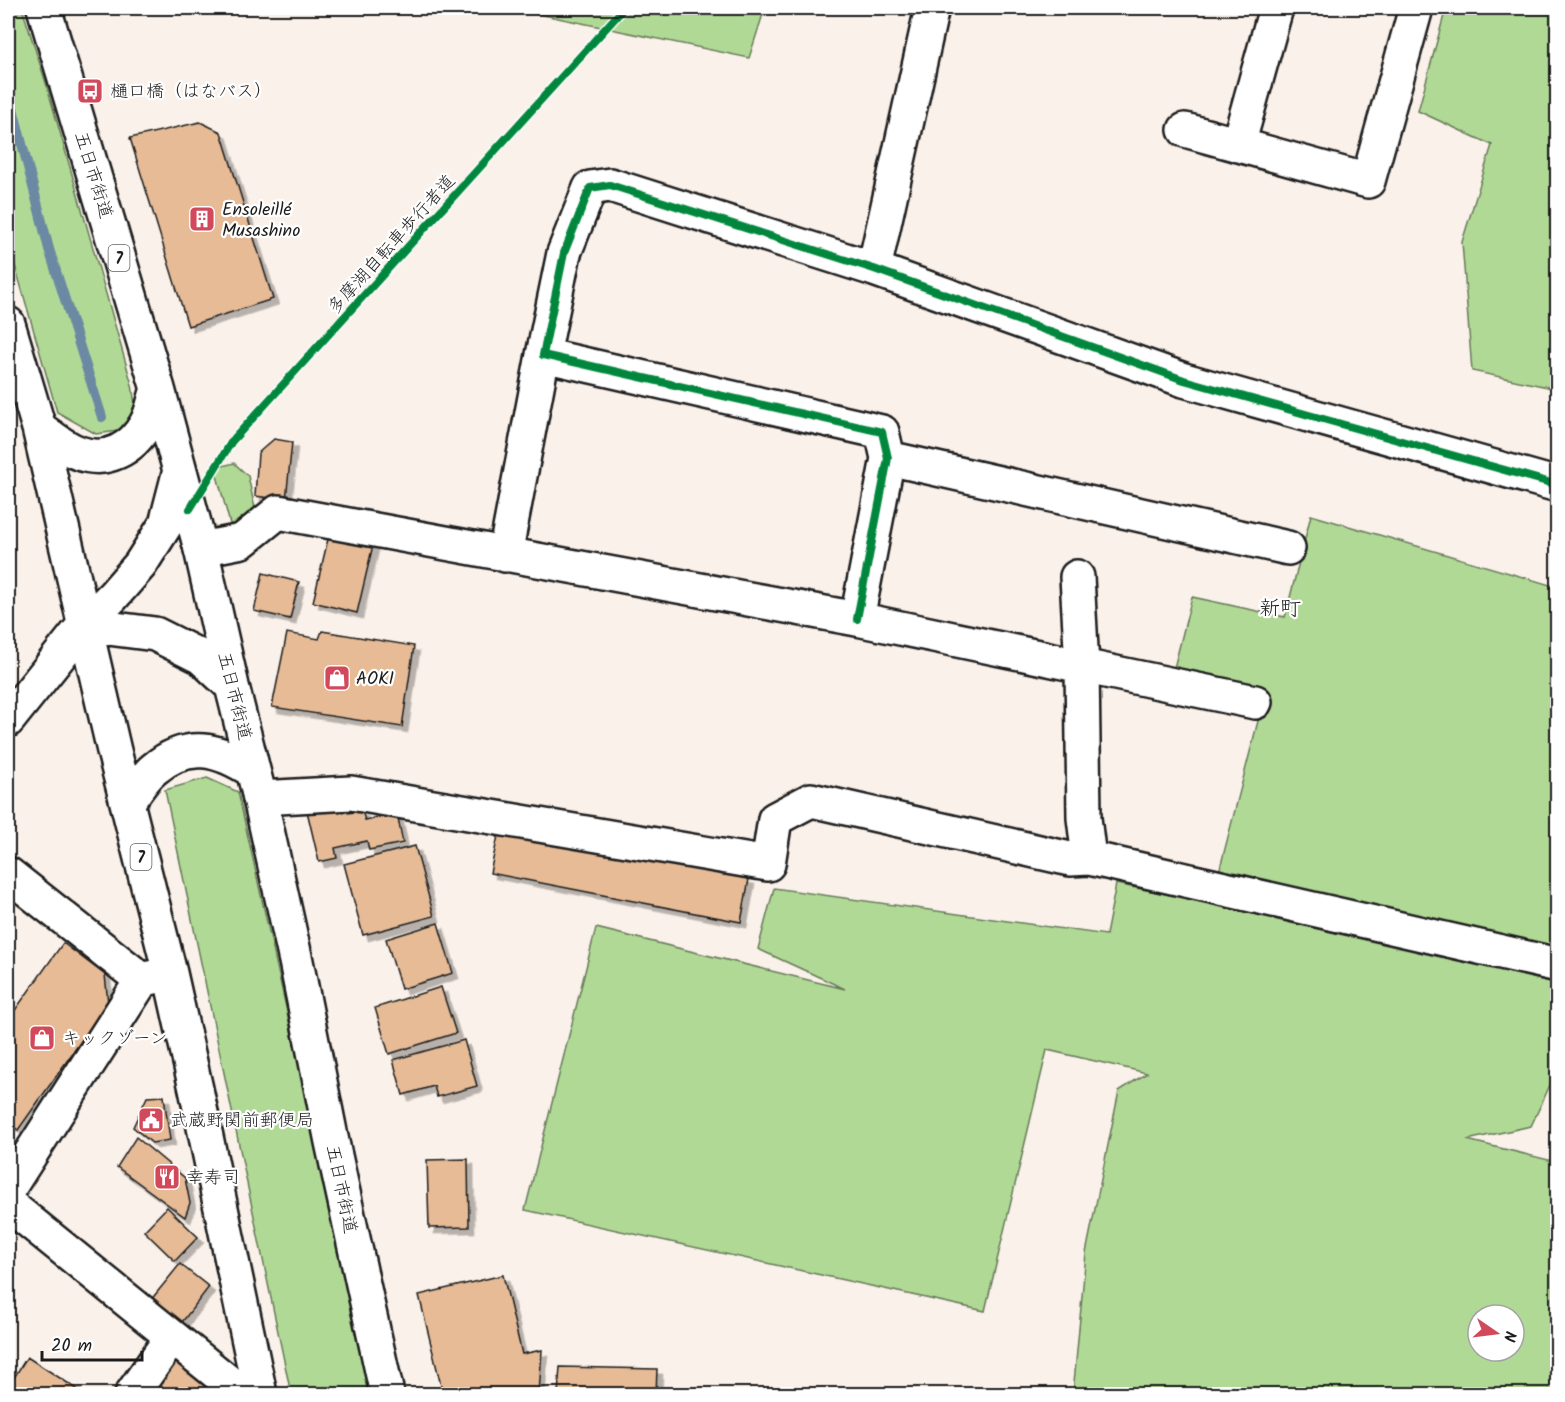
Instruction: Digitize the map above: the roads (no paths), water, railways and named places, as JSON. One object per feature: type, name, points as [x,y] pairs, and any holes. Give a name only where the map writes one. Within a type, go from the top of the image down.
[{"type":"street","name":"五日市街道","points":[[44,8],[158,389],[201,549],[296,961],[332,1142],[387,1395]]},
{"type":"street","points":[[874,269],[932,8]]},
{"type":"street","points":[[1238,145],[1276,8]]},
{"type":"street","points":[[1185,130],[1368,181],[1416,8]]},
{"type":"street","points":[[505,555],[564,254],[590,188],[610,185],[874,269],[1184,380],[1557,485]]},
{"type":"street","name":"7","points":[[8,324],[39,428],[127,803],[156,977],[201,1112],[260,1395]]},
{"type":"street","points":[[543,355],[882,432],[888,458],[857,619]]},
{"type":"street","points":[[39,428],[80,454],[101,456],[120,452],[146,424],[158,389]]},
{"type":"street","points":[[888,458],[1288,548]]},
{"type":"street","name":"7","points":[[8,720],[84,625],[140,565],[166,524],[180,470]]},
{"type":"street","points":[[201,549],[242,541],[278,512],[857,619],[1255,702]]},
{"type":"street","points":[[1077,577],[1082,666],[1084,818],[1089,858]]},
{"type":"street","points":[[84,625],[155,634],[201,657],[232,686]]},
{"type":"street","points":[[127,803],[153,770],[172,757],[194,750],[214,751],[241,763],[256,785],[351,793],[768,864],[775,819],[811,800],[1070,859],[1089,858],[1557,965]]},
{"type":"street","points":[[8,874],[156,977],[8,1189]]},
{"type":"street","points":[[8,1204],[243,1395]]},
{"type":"street","points":[[132,1395],[172,1336]]},
{"type":"waterway","points":[[8,89],[49,249],[102,417]]},
{"type":"place","name":"樋口橋（はなバス）","points":[[90,91]]},
{"type":"place","name":"Ensoleillé Musashino","points":[[202,219]]},
{"type":"place","name":"AOKI","points":[[337,678]]},
{"type":"place","name":"キックゾーン","points":[[42,1038]]},
{"type":"place","name":"武蔵野関前郵便局","points":[[151,1120]]},
{"type":"place","name":"幸寿司","points":[[167,1177]]},
{"type":"district","name":"新町","points":[[1280,608]]}]
